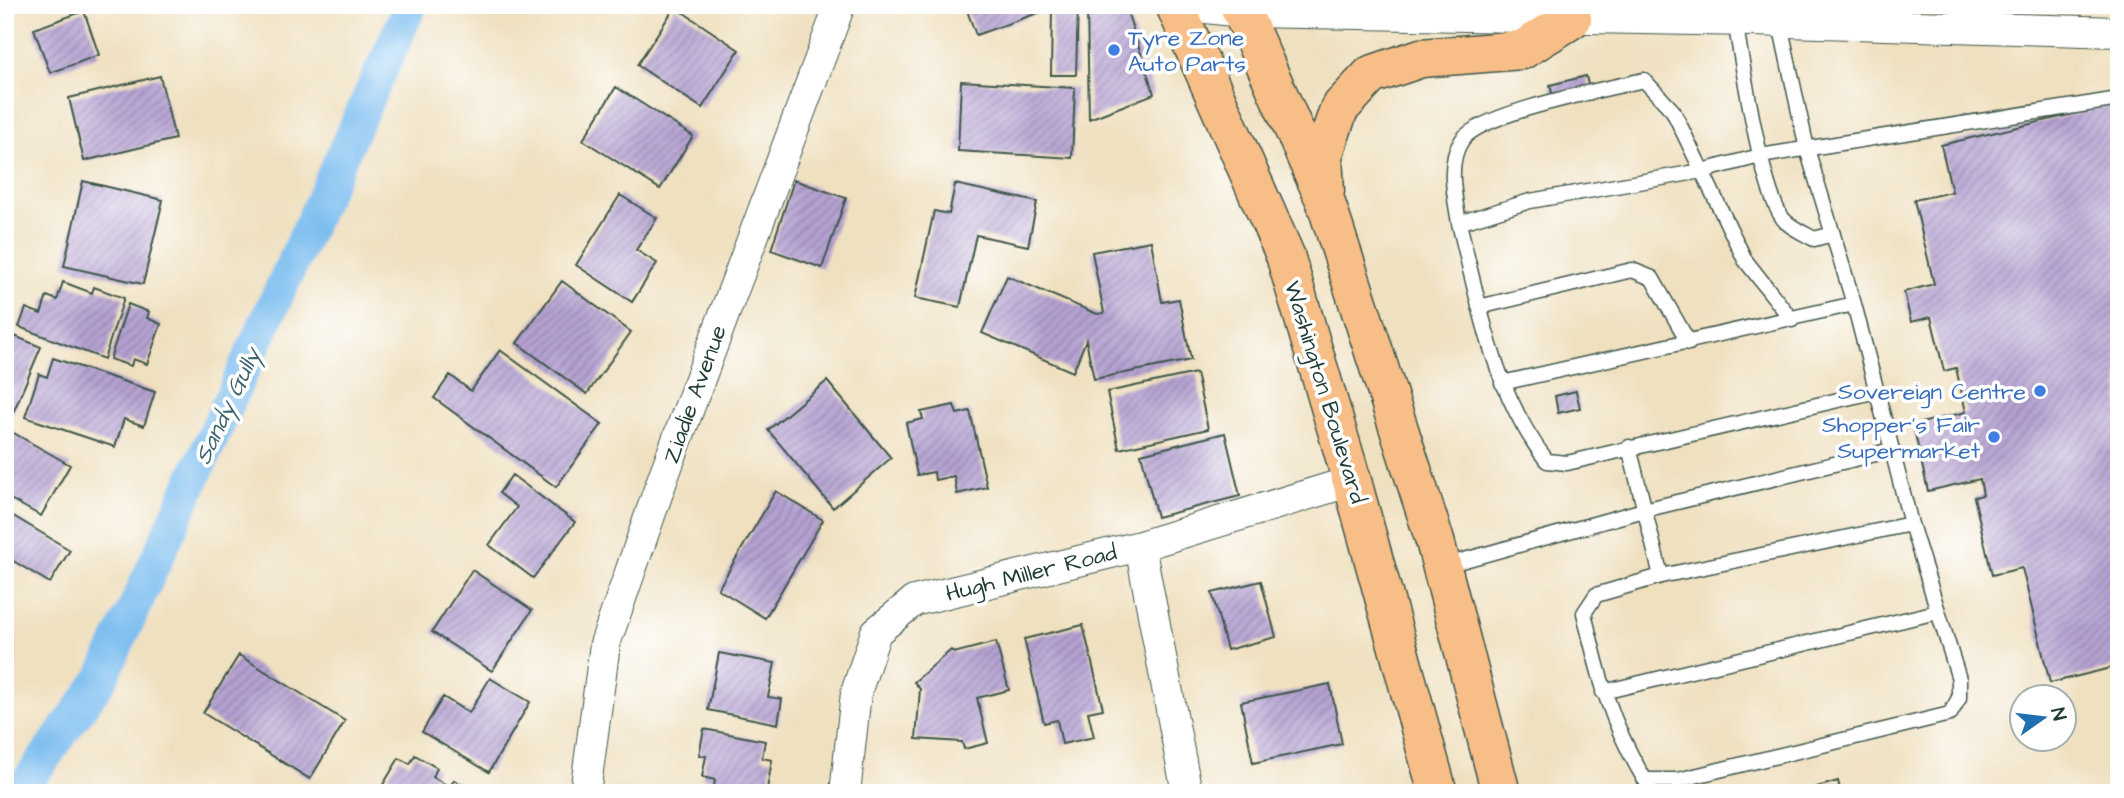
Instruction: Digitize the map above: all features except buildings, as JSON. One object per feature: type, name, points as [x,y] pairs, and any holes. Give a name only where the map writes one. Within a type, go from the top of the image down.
[{"type":"highway","name":"Washington Boulevard","points":[[1177,5],[1285,255],[1352,481],[1438,793]]},
{"type":"highway","points":[[1241,9],[1325,200],[1441,567],[1501,793]]},
{"type":"highway","points":[[1325,200],[1323,156],[1339,109],[1371,75],[1421,58],[1522,50],[1572,19]]},
{"type":"street","name":"Ziadie Avenue","points":[[586,793],[606,645],[664,475],[840,5]]},
{"type":"street","points":[[1177,5],[1572,19],[2050,19],[2119,32]]},
{"type":"street","name":"Hugh Miller Road","points":[[845,793],[856,694],[876,632],[914,601],[1140,546],[1352,481]]},
{"type":"street","points":[[1140,546],[1187,793]]},
{"type":"lane","points":[[1754,18],[1807,149],[1833,234],[1911,524],[1959,679],[1959,698],[1950,714],[1678,780],[1645,780],[1628,751],[1602,692],[1584,613],[1596,594],[1661,576],[1911,524]]},
{"type":"lane","points":[[1754,18],[1760,156],[1768,183],[1784,221],[1814,239],[1833,234]]},
{"type":"lane","points":[[1792,320],[1745,260],[1673,111],[1644,79],[1492,119],[1462,139],[1451,178],[1479,307],[1502,383],[1530,439],[1547,461],[1567,463],[1877,391]]},
{"type":"lane","points":[[1459,223],[1530,201],[1702,171],[1760,156],[2119,99]]},
{"type":"lane","points":[[1479,307],[1632,270],[1652,278],[1689,343]]},
{"type":"lane","points":[[1502,383],[1854,304]]},
{"type":"lane","points":[[1629,447],[1661,576]]},
{"type":"lane","points":[[1441,567],[1644,510],[1892,450]]},
{"type":"lane","points":[[1602,692],[1937,612]]},
{"type":"waterway","name":"Sandy Gully","points":[[19,793],[102,678],[411,5]]},
{"type":"place","name":"Tyre Zone Auto Parts","points":[[1114,50]]},
{"type":"place","name":"Sovereign Centre","points":[[2040,391]]},
{"type":"place","name":"Shopper's Fair Supermarket","points":[[1994,437]]}]
